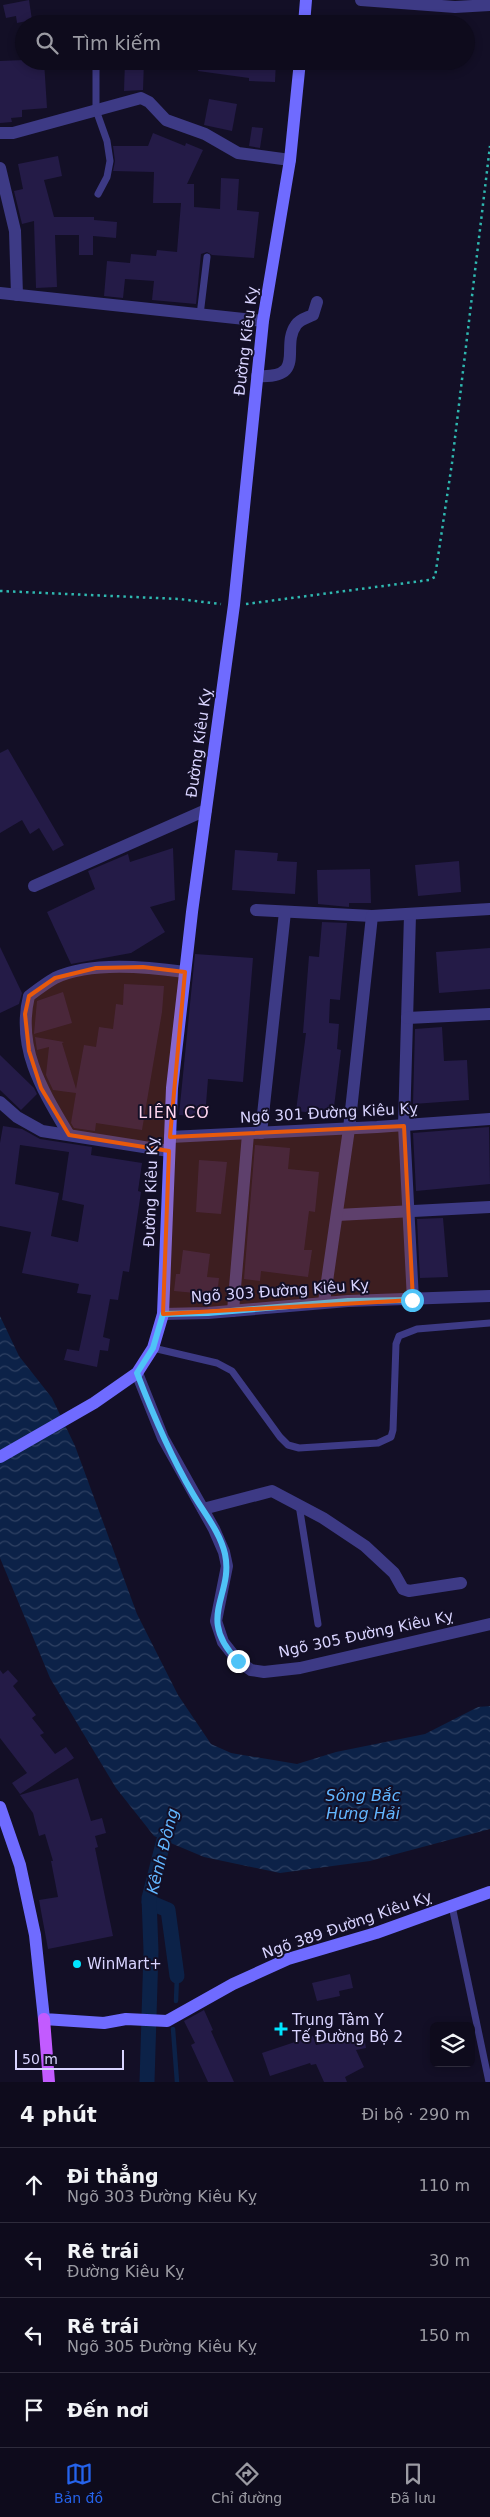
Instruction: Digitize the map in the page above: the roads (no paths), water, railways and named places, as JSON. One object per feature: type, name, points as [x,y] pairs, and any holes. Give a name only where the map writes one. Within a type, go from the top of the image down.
[{"type":"main road","points":[[305,15],[306,0]]},
{"type":"main road","name":"Đường Kiêu Kỵ","points":[[0,1457],[94,1404],[137,1373],[153,1348],[163,1314],[172,1088],[185,972],[234,605],[263,321],[290,160],[299,70]]},
{"type":"main road","points":[[0,1807],[20,1865],[35,1934],[50,2082]]},
{"type":"main road","name":"Ngõ 389 Đường Kiêu Kỵ","points":[[44,2019],[104,2023],[126,2019],[167,2021],[233,1984],[288,1959],[376,1934],[490,1892]]},
{"type":"street","points":[[361,0],[455,7],[490,5]]},
{"type":"street","points":[[0,133],[14,133],[141,98],[149,102],[166,120],[205,134],[238,153],[290,160]]},
{"type":"street","points":[[0,168],[16,231],[17,295]]},
{"type":"street","points":[[0,293],[263,321]]},
{"type":"street","points":[[257,376],[268,377],[284,372],[289,365],[295,326],[313,315],[317,302]]},
{"type":"street","points":[[34,886],[206,810]]},
{"type":"street","points":[[256,910],[372,916],[490,909]]},
{"type":"street","points":[[261,1133],[285,912]]},
{"type":"street","points":[[410,915],[404,1126],[412,1300]]},
{"type":"street","points":[[324,1302],[349,1129],[372,916]]},
{"type":"street","points":[[69,1135],[33,1070],[25,1014],[29,996],[55,978],[86,970],[143,967],[185,972]]},
{"type":"street","points":[[407,1018],[490,1014]]},
{"type":"street","points":[[0,1102],[17,1117],[42,1131],[169,1151]]},
{"type":"street","name":"Ngõ 301 Đường Kiêu Kỵ","points":[[170,1137],[404,1126],[490,1119]]},
{"type":"street","points":[[232,1311],[248,1134]]},
{"type":"street","points":[[337,1215],[490,1207]]},
{"type":"street","name":"Ngõ 303 Đường Kiêu Kỵ","points":[[163,1314],[232,1311],[324,1302],[490,1296]]},
{"type":"street","name":"Ngõ 305 Đường Kiêu Kỵ","points":[[137,1373],[163,1438],[203,1509],[224,1552],[227,1566],[216,1621],[223,1642],[229,1652],[251,1670],[264,1672],[300,1668],[490,1624]]},
{"type":"street","points":[[203,1509],[272,1491],[298,1504],[365,1546],[394,1573],[403,1589],[409,1591],[461,1583]]},
{"type":"lane","points":[[96,70],[96,110],[107,141],[110,161],[107,177],[98,194]]},
{"type":"lane","points":[[100,124],[102,116],[110,106]]},
{"type":"lane","points":[[200,314],[207,257]]},
{"type":"lane","points":[[153,1348],[216,1363],[232,1371],[280,1438],[288,1445],[299,1448],[378,1443],[391,1437],[393,1430],[396,1344],[399,1336],[417,1329],[490,1323]]},
{"type":"lane","points":[[298,1504],[318,1624]]},
{"type":"lane","points":[[452,1906],[489,2082]]},
{"type":"water","name":"Sông Bắc Hưng Hải","points":[[0,1316],[19,1356],[52,1398],[75,1446],[137,1614],[178,1695],[211,1744],[231,1753],[297,1764],[336,1752],[425,1734],[478,1707],[490,1706],[490,1829],[370,1861],[280,1873],[204,1857],[154,1836],[116,1788],[50,1678],[0,1558]]},
{"type":"waterway","name":"Kênh Đông","points":[[147,2082],[151,1951],[149,1898],[169,1820]]},
{"type":"waterway","points":[[149,1902],[168,1910],[177,1976]]},
{"type":"waterway","points":[[176,2001],[177,1976]]},
{"type":"waterway","points":[[173,2029],[177,2082]]},
{"type":"place","name":"WinMart+","points":[[77,1964]]},
{"type":"place","name":"Trung Tâm Y Tế Đường Bộ 2","points":[[281,2029]]},
{"type":"district","name":"LIÊN CƠ","points":[[175,1112]]}]
